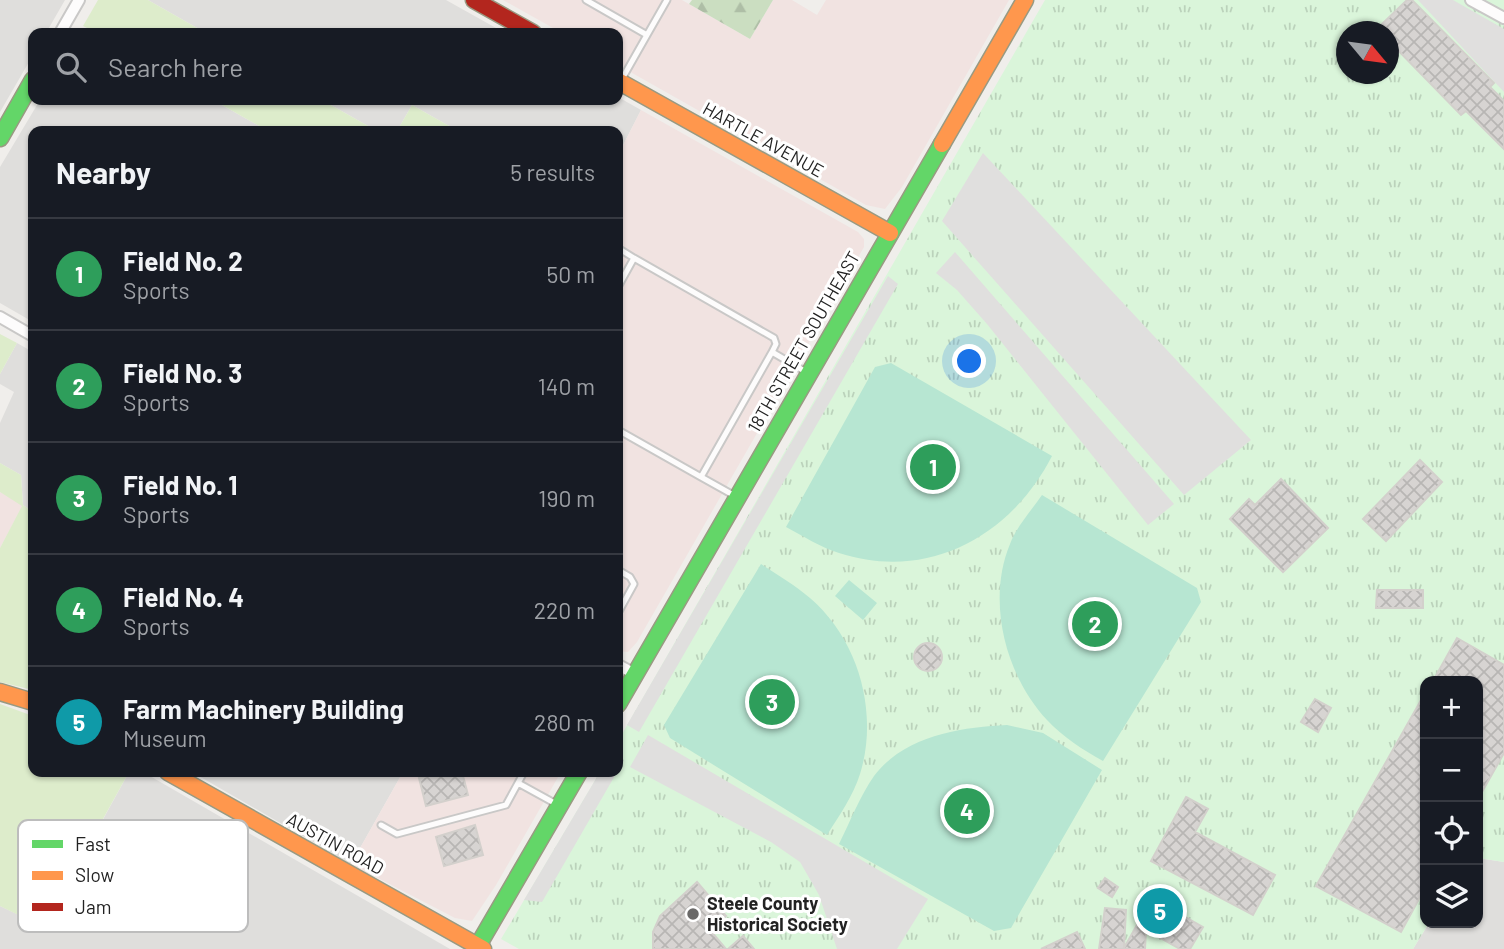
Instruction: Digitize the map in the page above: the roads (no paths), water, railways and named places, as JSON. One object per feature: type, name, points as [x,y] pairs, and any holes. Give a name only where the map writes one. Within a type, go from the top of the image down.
[{"type":"street","points":[[63,28],[79,0]]},
{"type":"street","points":[[474,0],[524,28]]},
{"type":"street","name":"18TH STREET SOUTHEAST","points":[[623,695],[1024,0]]},
{"type":"street","points":[[1471,0],[1504,18]]},
{"type":"street","name":"HARTLE AVENUE","points":[[623,83],[890,233]]},
{"type":"street","points":[[0,138],[28,89]]},
{"type":"street","points":[[0,317],[28,333]]},
{"type":"street","points":[[623,668],[635,674]]},
{"type":"street","points":[[0,692],[28,700]]},
{"type":"street","name":"AUSTIN ROAD","points":[[177,777],[479,948]]},
{"type":"street","points":[[479,948],[576,777]]},
{"type":"lane","points":[[586,0],[647,34]]},
{"type":"lane","points":[[623,74],[667,0]]},
{"type":"lane","points":[[623,251],[774,338],[776,344],[772,352],[701,477]]},
{"type":"lane","points":[[623,278],[634,258]]},
{"type":"lane","points":[[772,352],[808,373]]},
{"type":"lane","points":[[623,433],[737,497]]},
{"type":"lane","points":[[623,573],[634,584],[623,604]]},
{"type":"lane","points":[[381,825],[397,834],[506,805],[521,777]]},
{"type":"lane","points":[[518,783],[559,806]]},
{"type":"place","name":"Field No. 2","points":[[933,467]]},
{"type":"place","name":"Field No. 3","points":[[1095,624]]},
{"type":"place","name":"Field No. 1","points":[[772,702]]},
{"type":"place","name":"Field No. 4","points":[[967,811]]},
{"type":"place","name":"Farm Machinery Building","points":[[1160,911]]},
{"type":"place","name":"Steele County Historical Society","points":[[693,914]]}]
